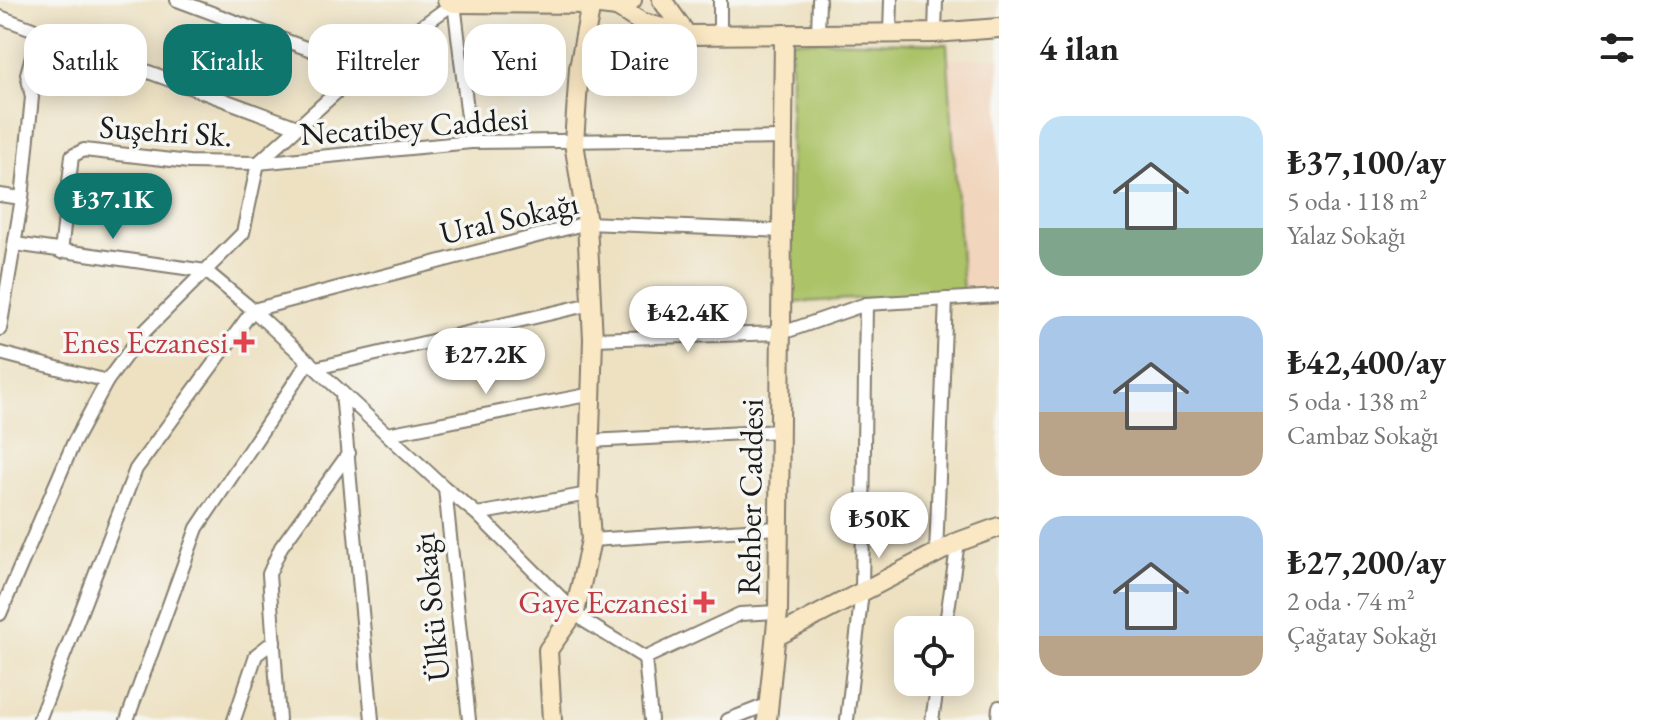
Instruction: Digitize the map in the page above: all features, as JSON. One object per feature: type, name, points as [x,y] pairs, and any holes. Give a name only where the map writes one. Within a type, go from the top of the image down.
[{"type":"main road","points":[[662,0],[679,24]]},
{"type":"main road","points":[[454,1],[607,4],[648,24]]},
{"type":"main road","points":[[552,720],[548,650],[575,612],[591,540],[588,494],[593,339],[587,223],[574,143],[579,68],[607,4]]},
{"type":"main road","points":[[697,35],[890,34],[999,28]]},
{"type":"main road","name":"Rehber Caddesi","points":[[768,712],[778,612],[784,34]]},
{"type":"main road","points":[[777,636],[958,542],[999,527]]},
{"type":"street","points":[[177,0],[308,49]]},
{"type":"street","points":[[720,0],[720,34]]},
{"type":"street","points":[[818,35],[819,0]]},
{"type":"street","points":[[890,34],[891,0]]},
{"type":"street","points":[[935,33],[936,0]]},
{"type":"street","points":[[423,24],[454,1],[471,142]]},
{"type":"street","points":[[0,17],[24,26]]},
{"type":"street","points":[[147,71],[297,127]]},
{"type":"street","points":[[0,329],[22,198],[32,96]]},
{"type":"street","points":[[0,614],[73,444],[107,381],[142,334],[243,233],[258,163],[332,96]]},
{"type":"street","name":"Necatibey Caddesi","points":[[258,163],[471,142],[783,138]]},
{"type":"street","name":"Suşehri Sk.","points":[[61,252],[72,156],[84,150],[189,162],[258,163]]},
{"type":"street","points":[[0,195],[22,198]]},
{"type":"street","name":"Ural Sokağı","points":[[253,310],[587,223],[784,231]]},
{"type":"street","points":[[15,244],[206,271],[477,514],[586,622],[645,658]]},
{"type":"street","points":[[593,339],[782,333],[866,304],[999,296]]},
{"type":"street","points":[[936,554],[946,299]]},
{"type":"street","points":[[127,720],[197,528],[313,365],[591,304]]},
{"type":"street","points":[[847,720],[862,592],[866,304]]},
{"type":"street","points":[[39,720],[136,469],[253,310]]},
{"type":"street","points":[[0,353],[107,381]]},
{"type":"street","points":[[342,393],[372,720]]},
{"type":"street","points":[[387,434],[592,394]]},
{"type":"street","points":[[590,441],[781,431]]},
{"type":"street","points":[[279,720],[269,574],[281,547],[349,453]]},
{"type":"street","name":"Ülkü Sokağı","points":[[445,488],[469,720]]},
{"type":"street","points":[[477,514],[588,494]]},
{"type":"street","points":[[591,540],[778,528]]},
{"type":"street","points":[[947,616],[958,542]]},
{"type":"street","points":[[645,658],[740,614],[778,612]]},
{"type":"street","points":[[234,720],[256,655],[274,641]]},
{"type":"street","points":[[645,658],[651,720]]},
{"type":"street","points":[[932,720],[936,696]]},
{"type":"street","points":[[998,720],[999,707]]},
{"type":"street","points":[[728,720],[768,712]]},
{"type":"shaded area","points":[[999,58],[999,292],[963,292],[948,59]]},
{"type":"green space","points":[[791,40],[947,44],[963,292],[790,303]]},
{"type":"place","name":"Enes Eczanesi","points":[[244,342]]},
{"type":"place","name":"Gaye Eczanesi","points":[[704,602]]}]
